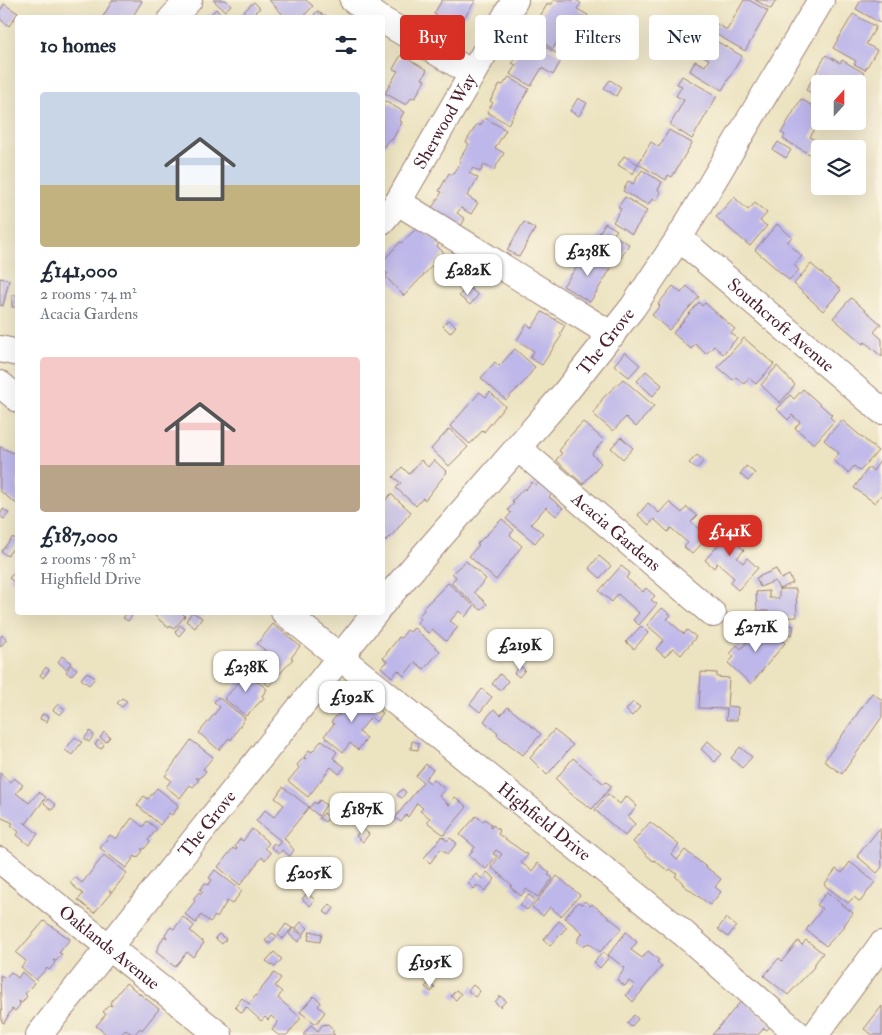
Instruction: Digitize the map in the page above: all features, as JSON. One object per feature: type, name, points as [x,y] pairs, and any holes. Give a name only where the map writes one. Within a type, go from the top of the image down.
[{"type":"street","points":[[175,15],[189,0]]},
{"type":"street","points":[[353,0],[375,15]]},
{"type":"street","name":"Sherwood Way","points":[[389,213],[515,0]]},
{"type":"street","name":"The Grove","points":[[385,601],[518,448],[612,335],[678,238],[821,0]]},
{"type":"street","points":[[385,22],[472,73]]},
{"type":"street","points":[[389,213],[612,335]]},
{"type":"street","name":"Southcroft Avenue","points":[[678,238],[882,411]]},
{"type":"street","points":[[0,349],[15,352]]},
{"type":"street","points":[[0,384],[15,396]]},
{"type":"street","name":"Acacia Gardens","points":[[518,448],[713,614]]},
{"type":"street","name":"Highfield Drive","points":[[288,615],[682,933],[799,1035]]},
{"type":"street","name":"The Grove","points":[[39,1035],[373,615]]},
{"type":"street","name":"Oaklands Avenue","points":[[0,860],[219,1035]]},
{"type":"street","points":[[814,1035],[882,944]]},
{"type":"building","points":[[113,0],[142,1],[134,15],[104,15]]},
{"type":"building","points":[[213,0],[226,0],[231,5],[225,11]]},
{"type":"building","points":[[269,0],[306,0],[313,6],[305,15],[283,15]]},
{"type":"building","points":[[442,0],[476,0],[465,16],[434,14]]},
{"type":"building","points":[[554,0],[575,0],[581,3],[577,9],[588,15],[556,15],[556,44],[553,49],[546,45],[546,15],[541,15],[548,3],[551,5]]},
{"type":"building","points":[[744,0],[749,0],[768,11],[745,51],[719,36],[719,25],[727,30]]},
{"type":"building","points":[[755,0],[776,0],[771,9]]},
{"type":"building","points":[[861,0],[882,0],[882,24],[856,9]]},
{"type":"building","points":[[254,2],[260,8],[255,12],[258,15],[240,15]]},
{"type":"building","points":[[4,4],[18,13],[9,26],[0,19],[0,11]]},
{"type":"building","points":[[216,9],[221,15],[210,15]]},
{"type":"building","points":[[317,11],[323,15],[314,15]]},
{"type":"building","points":[[853,14],[876,27],[866,44],[877,50],[865,70],[854,64],[856,61],[833,48]]},
{"type":"building","points":[[719,43],[742,56],[722,90],[690,71],[695,61],[705,66],[708,60],[719,60]]},
{"type":"building","points":[[546,47],[556,53],[556,60],[561,60],[553,75],[542,68],[531,86],[510,74],[516,65],[512,63],[514,60],[546,60]]},
{"type":"building","points":[[826,55],[840,63],[842,60],[864,73],[863,75],[815,75]]},
{"type":"building","points":[[400,57],[400,60],[410,60],[427,70],[422,79],[425,80],[415,98],[412,97],[406,105],[385,93],[398,71],[393,69]]},
{"type":"building","points":[[682,76],[717,96],[692,139],[670,125],[684,100],[676,96],[682,86],[677,84]]},
{"type":"building","points":[[509,77],[529,89],[508,124],[487,112],[493,103],[490,101],[500,84],[503,85]]},
{"type":"building","points":[[610,80],[621,87],[616,96],[604,88]]},
{"type":"building","points":[[811,81],[811,93],[806,90]]},
{"type":"building","points":[[578,98],[587,103],[579,116],[570,111]]},
{"type":"building","points":[[801,99],[811,105],[811,130],[814,130],[810,137],[815,140],[811,140],[811,155],[783,139],[785,135],[781,133]]},
{"type":"building","points":[[385,101],[404,112],[399,121],[402,122],[392,140],[389,139],[385,145]]},
{"type":"building","points":[[485,118],[506,130],[495,148],[504,153],[494,170],[484,165],[480,172],[473,168],[469,173],[478,178],[467,196],[478,203],[471,214],[461,208],[457,213],[465,219],[459,229],[430,211],[442,192],[439,191],[449,173],[452,175],[461,161],[459,160],[469,144],[466,142],[477,124],[480,126]]},
{"type":"building","points":[[669,130],[692,143],[672,177],[668,175],[666,180],[638,164],[651,142],[659,147]]},
{"type":"building","points":[[778,142],[791,150],[786,158],[773,150]]},
{"type":"building","points":[[624,156],[638,164],[633,174],[618,165]]},
{"type":"building","points":[[642,170],[662,182],[658,190],[661,192],[656,201],[652,199],[648,205],[623,191],[628,181],[633,184]]},
{"type":"building","points":[[625,197],[647,211],[632,234],[613,222],[621,209],[618,207]]},
{"type":"building","points":[[734,197],[748,210],[755,203],[767,213],[760,221],[767,226],[750,246],[716,217]]},
{"type":"building","points":[[524,222],[535,229],[519,257],[507,250]]},
{"type":"building","points":[[605,223],[617,230],[613,235],[629,244],[618,263],[591,247]]},
{"type":"building","points":[[777,224],[792,237],[787,242],[802,256],[794,265],[799,270],[789,280],[755,250]]},
{"type":"building","points":[[418,227],[440,242],[437,246],[444,253],[404,296],[385,276],[388,274],[385,271],[385,259]]},
{"type":"building","points":[[588,252],[612,267],[590,302],[563,286]]},
{"type":"building","points":[[811,264],[841,290],[823,311],[794,284]]},
{"type":"building","points":[[0,278],[9,280],[3,306],[0,305]]},
{"type":"building","points":[[467,286],[478,295],[470,305],[459,296]]},
{"type":"building","points":[[673,286],[681,293],[687,286],[699,297],[669,330],[652,315],[660,306],[658,304]]},
{"type":"building","points":[[12,295],[15,295],[15,307],[12,307]]},
{"type":"building","points":[[851,298],[881,324],[874,332],[882,339],[882,357],[865,342],[863,344],[833,318]]},
{"type":"building","points":[[699,302],[702,306],[705,303],[735,329],[731,333],[737,338],[723,354],[714,346],[706,354],[695,344],[691,349],[673,333]]},
{"type":"building","points":[[542,312],[565,325],[560,334],[562,335],[542,365],[530,358],[534,351],[517,340],[527,324],[532,328]]},
{"type":"building","points":[[448,320],[456,326],[450,333],[443,326]]},
{"type":"building","points":[[744,338],[774,364],[756,384],[749,378],[744,384],[736,377],[733,380],[718,367]]},
{"type":"building","points":[[515,349],[535,367],[524,382],[506,400],[481,378],[495,362],[499,366]]},
{"type":"building","points":[[625,352],[640,365],[629,377],[614,365]]},
{"type":"building","points":[[777,366],[795,385],[780,403],[761,385]]},
{"type":"building","points":[[646,371],[662,385],[653,396],[637,381]]},
{"type":"building","points":[[623,379],[654,406],[636,427],[626,417],[613,431],[593,414],[603,398]]},
{"type":"building","points":[[803,389],[832,415],[830,417],[834,421],[814,444],[795,428],[800,422],[792,415],[788,420],[777,409],[790,395],[794,399]]},
{"type":"building","points":[[480,392],[486,397],[490,392],[505,406],[484,432],[483,430],[470,444],[450,426]]},
{"type":"building","points":[[842,420],[878,451],[860,471],[854,466],[848,473],[833,460],[839,453],[824,440]]},
{"type":"building","points":[[583,422],[604,440],[592,454],[601,463],[583,484],[556,460],[562,453],[559,451],[564,442]]},
{"type":"building","points":[[449,429],[468,447],[449,466],[431,449]]},
{"type":"building","points":[[621,437],[633,448],[623,459],[611,448]]},
{"type":"building","points":[[0,447],[15,454],[15,503],[0,491]]},
{"type":"building","points":[[697,455],[704,461],[696,469],[689,463]]},
{"type":"building","points":[[882,458],[882,494],[875,503],[854,488],[869,467],[873,471]]},
{"type":"building","points":[[421,460],[428,467],[434,460],[447,472],[425,500],[423,498],[416,506],[396,488],[401,483],[393,477],[402,467],[409,474]]},
{"type":"building","points":[[746,466],[755,473],[748,481],[740,474]]},
{"type":"building","points":[[540,481],[553,492],[549,497],[563,508],[556,516],[546,507],[531,524],[543,533],[535,543],[506,519],[511,513],[508,510],[514,503],[512,501],[532,482],[536,485]]},
{"type":"building","points":[[391,494],[411,512],[390,538],[385,541],[385,501]]},
{"type":"building","points":[[669,502],[682,513],[687,507],[697,516],[691,522],[708,537],[692,554],[684,547],[688,543],[671,528],[668,532],[654,519],[649,525],[638,515],[648,503],[659,513]]},
{"type":"building","points":[[3,509],[9,513],[4,519],[0,516]]},
{"type":"building","points":[[502,519],[514,530],[510,535],[522,546],[496,580],[469,556],[479,545],[477,544]]},
{"type":"building","points":[[721,519],[733,529],[727,535],[744,550],[737,558],[743,563],[747,558],[758,568],[738,590],[730,583],[734,578],[717,563],[714,568],[705,560],[722,541],[711,531]]},
{"type":"building","points":[[13,537],[15,539],[15,546],[7,556],[1,551]]},
{"type":"building","points":[[599,556],[611,566],[600,578],[589,568]]},
{"type":"building","points":[[466,561],[486,579],[474,592],[487,604],[481,610],[451,583],[456,577],[452,573]]},
{"type":"building","points":[[621,566],[630,573],[626,578],[643,592],[646,588],[655,596],[651,600],[657,604],[639,625],[633,620],[639,613],[618,594],[612,602],[599,591]]},
{"type":"building","points":[[776,569],[781,579],[789,575],[793,583],[779,589],[775,581],[760,587],[756,578]]},
{"type":"building","points":[[15,572],[15,581],[9,578]]},
{"type":"building","points":[[448,583],[474,606],[465,617],[459,611],[450,621],[458,627],[446,641],[432,629],[428,633],[417,623],[420,619],[418,617],[424,610],[423,608]]},
{"type":"building","points":[[779,589],[796,589],[797,617],[768,618],[768,611],[757,611],[756,592],[769,591],[769,598],[779,598]]},
{"type":"building","points":[[662,608],[671,615],[667,619],[684,634],[687,630],[696,637],[681,655],[673,648],[665,657],[656,649],[664,640],[647,625]]},
{"type":"building","points":[[126,615],[132,616],[128,621],[123,618]]},
{"type":"building","points":[[190,615],[197,615],[202,618],[195,628],[186,621]]},
{"type":"building","points":[[155,616],[185,616],[174,629],[170,626],[169,628]]},
{"type":"building","points":[[760,620],[785,643],[751,684],[728,663],[734,657],[730,654],[737,645],[741,649],[756,632],[752,629]]},
{"type":"building","points":[[777,622],[794,626],[792,635],[775,631]]},
{"type":"building","points":[[273,624],[300,646],[291,658],[293,659],[269,686],[242,664],[247,658],[255,663],[265,650],[257,644]]},
{"type":"building","points":[[180,625],[185,629],[179,636],[175,632]]},
{"type":"building","points":[[641,626],[648,633],[634,649],[626,642]]},
{"type":"building","points":[[414,628],[440,651],[424,669],[415,662],[404,676],[398,670],[392,677],[381,667],[387,661],[383,658],[399,637],[401,638],[407,630],[410,632]]},
{"type":"building","points":[[2,635],[7,639],[0,647],[0,638]]},
{"type":"building","points":[[62,656],[71,663],[66,669],[58,662]]},
{"type":"building","points":[[71,665],[77,669],[71,676],[66,672]]},
{"type":"building","points":[[520,666],[525,670],[519,677],[514,673]]},
{"type":"building","points":[[46,667],[49,670],[43,678],[40,675]]},
{"type":"building","points":[[240,668],[267,689],[262,696],[264,698],[246,716],[224,699],[241,680],[234,675]]},
{"type":"building","points":[[87,672],[95,678],[89,685],[81,679]]},
{"type":"building","points":[[701,672],[717,673],[717,677],[729,678],[727,706],[738,707],[737,720],[726,720],[727,709],[699,708]]},
{"type":"building","points":[[500,674],[508,681],[501,690],[492,684]]},
{"type":"building","points":[[482,689],[492,697],[480,712],[470,704]]},
{"type":"building","points":[[358,693],[383,713],[376,722],[371,717],[359,732],[367,738],[358,750],[350,743],[343,752],[324,736],[334,724],[331,722],[337,715],[340,715],[338,713],[343,706],[346,708]]},
{"type":"building","points":[[872,693],[882,700],[882,717],[842,774],[824,761]]},
{"type":"building","points":[[218,697],[245,718],[231,740],[229,738],[219,750],[199,733],[220,707],[214,702]]},
{"type":"building","points":[[122,698],[127,701],[122,707],[117,703]]},
{"type":"building","points":[[633,702],[640,707],[632,716],[626,710]]},
{"type":"building","points":[[58,704],[65,709],[60,715],[53,710]]},
{"type":"building","points":[[508,707],[541,734],[523,755],[497,735],[498,733],[484,721],[494,709],[501,715]]},
{"type":"building","points":[[42,714],[49,716],[47,722],[40,719]]},
{"type":"building","points":[[554,730],[573,745],[547,775],[530,758]]},
{"type":"building","points":[[90,731],[94,735],[89,742],[84,739]]},
{"type":"building","points":[[104,732],[110,737],[106,742],[100,738]]},
{"type":"building","points":[[75,737],[82,742],[72,755],[65,750]]},
{"type":"building","points":[[98,740],[104,745],[101,749],[95,745]]},
{"type":"building","points":[[191,740],[213,757],[203,769],[206,771],[200,778],[196,778],[199,780],[193,787],[190,785],[180,798],[166,787],[171,780],[165,776]]},
{"type":"building","points":[[322,740],[337,752],[333,758],[345,767],[339,774],[331,767],[308,797],[288,781],[299,768],[297,765],[303,758],[306,759],[304,757],[309,750],[312,752]]},
{"type":"building","points":[[412,741],[419,743],[418,750],[411,749]]},
{"type":"building","points":[[708,741],[722,754],[715,762],[701,749]]},
{"type":"building","points":[[740,747],[752,757],[742,768],[731,758]]},
{"type":"building","points":[[573,758],[604,784],[606,782],[612,786],[592,809],[571,794],[556,779]]},
{"type":"building","points":[[426,764],[433,770],[425,779],[430,783],[433,779],[445,789],[439,796],[449,805],[455,797],[467,807],[444,835],[427,822],[430,818],[420,811],[423,808],[417,803],[408,817],[406,815],[401,822],[395,818],[423,782],[416,776]]},
{"type":"building","points":[[0,773],[10,782],[14,778],[23,785],[16,793],[29,803],[39,792],[46,797],[26,824],[38,834],[29,845],[17,835],[19,832],[11,825],[13,823],[0,817]]},
{"type":"building","points":[[283,787],[309,807],[284,838],[294,850],[290,856],[282,850],[279,854],[271,847],[274,843],[277,846],[281,841],[256,821],[265,810],[274,817],[284,805],[275,798]]},
{"type":"building","points":[[157,788],[177,804],[178,807],[172,815],[169,813],[160,825],[137,805],[144,796],[148,799]]},
{"type":"building","points":[[402,789],[406,792],[402,798],[397,795]]},
{"type":"building","points":[[608,794],[620,804],[626,796],[637,806],[628,817],[635,824],[625,836],[595,810]]},
{"type":"building","points":[[48,799],[56,805],[52,810],[44,803]]},
{"type":"building","points":[[320,800],[326,805],[319,816],[309,808],[314,802],[316,804]]},
{"type":"building","points":[[365,809],[372,815],[368,820],[361,814]]},
{"type":"building","points":[[324,813],[329,817],[325,822],[319,818]]},
{"type":"building","points":[[476,816],[483,821],[485,819],[491,824],[491,828],[493,825],[500,831],[498,834],[528,855],[521,863],[532,871],[538,863],[550,873],[548,875],[553,878],[538,897],[526,889],[521,896],[510,887],[512,885],[491,867],[502,854],[496,850],[493,854],[497,856],[486,869],[469,856],[475,847],[460,835]]},
{"type":"building","points":[[132,818],[143,827],[147,821],[157,829],[148,840],[150,842],[144,849],[141,849],[143,851],[137,858],[135,856],[126,868],[100,848],[110,835],[116,839]]},
{"type":"building","points":[[650,822],[679,845],[671,854],[677,860],[685,850],[721,879],[715,887],[721,892],[710,905],[682,884],[675,876],[677,874],[670,869],[668,871],[653,861],[633,842]]},
{"type":"building","points":[[362,828],[369,834],[363,842],[356,836]]},
{"type":"building","points":[[880,828],[882,867],[877,873],[857,856]]},
{"type":"building","points":[[252,829],[269,843],[265,848],[271,853],[265,860],[262,857],[240,885],[218,867],[233,848],[236,850],[235,846],[240,839],[243,841]]},
{"type":"building","points":[[442,836],[447,841],[450,838],[457,843],[448,854],[441,849],[430,863],[424,858]]},
{"type":"building","points":[[104,855],[127,873],[112,892],[109,890],[111,893],[94,913],[78,900],[83,894],[70,883],[75,877],[82,883]]},
{"type":"building","points":[[850,862],[875,882],[860,902],[854,897],[848,903],[824,885],[836,869],[842,873]]},
{"type":"building","points":[[215,870],[242,891],[232,904],[227,901],[217,918],[215,916],[210,922],[201,915],[196,923],[185,914],[195,901],[193,899],[199,892],[201,894],[203,892],[200,890],[205,883],[208,885],[212,880],[209,878]]},
{"type":"building","points":[[487,872],[495,879],[485,891],[477,885],[474,889],[468,883],[476,874],[482,879]]},
{"type":"building","points":[[557,876],[580,895],[561,916],[550,907],[543,916],[532,907]]},
{"type":"building","points":[[827,892],[853,913],[845,926],[826,946],[806,930],[822,909],[817,905]]},
{"type":"building","points":[[307,893],[315,900],[310,906],[302,899]]},
{"type":"building","points":[[529,895],[535,900],[527,910],[520,905]]},
{"type":"building","points":[[585,901],[590,906],[592,904],[622,928],[600,952],[589,943],[582,946],[578,943],[578,938],[583,933],[565,918],[578,902],[582,904]]},
{"type":"building","points":[[330,904],[334,908],[329,915],[324,912]]},
{"type":"building","points":[[183,917],[194,926],[190,931],[204,943],[193,957],[187,952],[175,967],[156,952],[164,936],[167,938],[165,934],[171,927],[174,929]]},
{"type":"building","points":[[726,918],[736,926],[728,937],[718,929]]},
{"type":"building","points":[[44,921],[70,939],[59,953],[62,954],[56,961],[53,960],[55,963],[49,970],[47,968],[36,980],[21,967],[26,961],[16,953]]},
{"type":"building","points":[[559,921],[567,927],[550,946],[543,940]]},
{"type":"building","points":[[301,922],[308,928],[303,934],[296,928]]},
{"type":"building","points":[[286,924],[292,928],[283,939],[278,935]]},
{"type":"building","points":[[293,928],[303,936],[298,942],[289,934]]},
{"type":"building","points":[[310,931],[322,934],[320,942],[308,940]]},
{"type":"building","points":[[626,932],[637,942],[631,950],[642,958],[648,951],[659,960],[657,962],[662,966],[633,1002],[626,995],[635,985],[629,981],[625,986],[617,980],[625,968],[608,955]]},
{"type":"building","points":[[272,933],[277,936],[270,944],[265,941]]},
{"type":"building","points":[[219,934],[226,939],[222,944],[215,938]]},
{"type":"building","points":[[806,940],[823,953],[814,967],[788,995],[764,976],[779,958],[782,961],[798,941],[802,945]]},
{"type":"building","points":[[274,952],[282,959],[275,967],[266,961]]},
{"type":"building","points":[[603,952],[609,957],[600,968],[594,962]]},
{"type":"building","points":[[11,972],[18,978],[22,972],[34,983],[25,994],[27,996],[22,1003],[19,1001],[20,1005],[15,1011],[12,1009],[4,1023],[2,1022],[0,975],[5,978]]},
{"type":"building","points":[[274,973],[281,978],[275,986],[282,992],[278,998],[301,1018],[287,1035],[278,1035],[272,1030],[278,1022],[271,1016],[268,1020],[265,1017],[261,1021],[246,1007],[242,1013],[235,1007],[242,998],[249,1004]]},
{"type":"building","points":[[126,983],[159,1009],[142,1030],[140,1028],[134,1035],[125,1030],[121,1035],[106,1034],[96,1026],[106,1014],[103,1012],[109,1005],[112,1006],[110,1003]]},
{"type":"building","points":[[429,983],[435,988],[431,992],[425,987]]},
{"type":"building","points":[[473,985],[480,991],[475,997],[468,991]]},
{"type":"building","points":[[456,990],[461,994],[456,1000],[451,996]]},
{"type":"building","points":[[314,996],[321,1002],[318,1006],[325,1012],[316,1024],[300,1012]]},
{"type":"building","points":[[500,996],[506,1001],[500,1007],[495,1002]]},
{"type":"building","points":[[742,1000],[772,1024],[767,1030],[764,1028],[758,1035],[712,1035]]},
{"type":"building","points":[[882,1006],[882,1035],[873,1035],[864,1029]]},
{"type":"building","points":[[634,1015],[638,1019],[631,1027],[627,1023]]},
{"type":"building","points":[[328,1024],[334,1030],[332,1032],[335,1035],[303,1035],[311,1025],[318,1031],[322,1025]]}]
